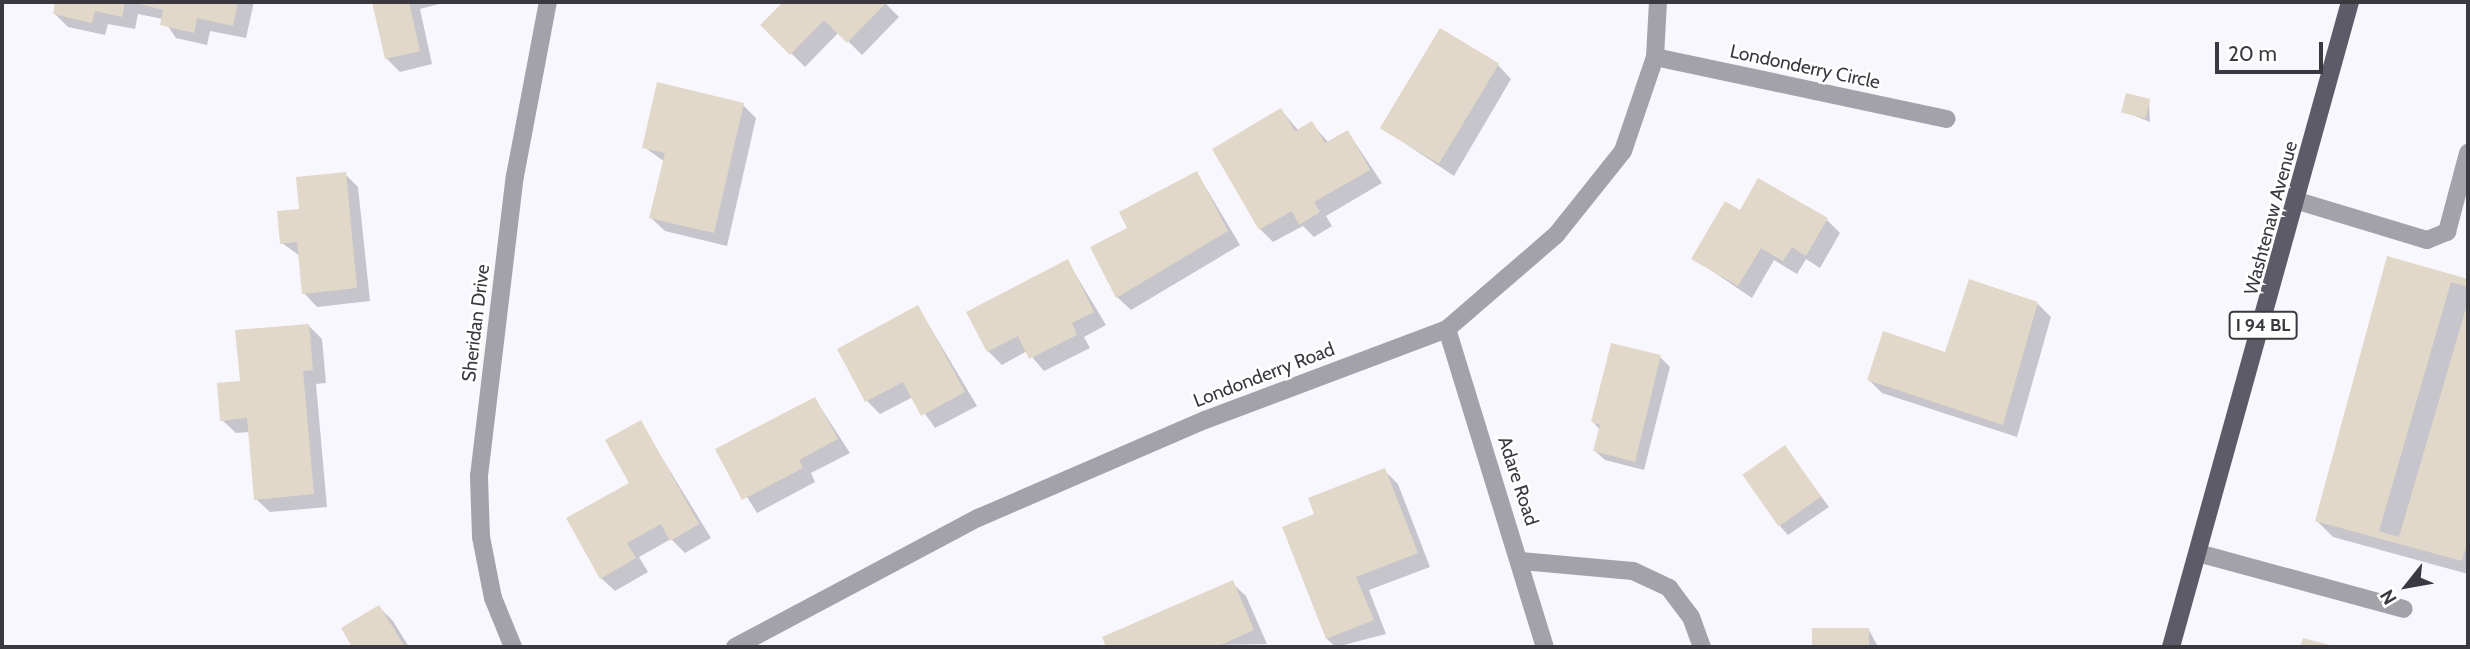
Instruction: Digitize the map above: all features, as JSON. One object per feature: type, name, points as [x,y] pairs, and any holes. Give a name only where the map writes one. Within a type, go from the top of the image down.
[{"type":"main road","name":"Washtenaw Avenue","points":[[2171,647],[2298,201],[2350,2]]},
{"type":"street","name":"Sheridan Drive","points":[[513,647],[491,586],[479,476],[515,176],[548,2]]},
{"type":"street","name":"Londonderry Road","points":[[735,647],[978,518],[1205,420],[1447,329],[1556,234],[1623,151],[1655,57],[1658,2]]},
{"type":"street","name":"Londonderry Circle","points":[[1655,57],[1946,119]]},
{"type":"street","points":[[2298,201],[2427,240],[2448,232],[2468,153]]},
{"type":"street","name":"Adare Road","points":[[1447,329],[1521,561],[1545,647]]},
{"type":"street","points":[[2198,553],[2404,609]]},
{"type":"street","points":[[1521,561],[1633,571],[1669,588],[1691,617],[1702,647]]},
{"type":"building","points":[[55,2],[125,2],[122,17],[95,11],[92,23],[53,14]]},
{"type":"building","points":[[132,2],[238,2],[233,26],[197,18],[194,33],[160,25],[163,10]]},
{"type":"building","points":[[372,2],[409,2],[420,51],[385,59]]},
{"type":"building","points":[[783,2],[887,2],[847,43],[824,20],[790,55],[760,25]]},
{"type":"building","points":[[1440,28],[1499,64],[1439,164],[1380,128]]},
{"type":"building","points":[[657,82],[744,103],[714,233],[649,218],[665,153],[642,148]]},
{"type":"building","points":[[2126,93],[2150,99],[2145,118],[2121,112]]},
{"type":"building","points":[[1281,108],[1295,131],[1312,121],[1325,143],[1348,130],[1370,170],[1314,202],[1320,212],[1299,225],[1292,211],[1259,230],[1212,149]]},
{"type":"building","points":[[1197,171],[1228,231],[1116,298],[1090,247],[1127,228],[1119,212]]},
{"type":"building","points":[[346,172],[357,288],[302,294],[297,242],[280,244],[277,211],[299,209],[296,177]]},
{"type":"building","points":[[1758,178],[1828,218],[1806,256],[1792,247],[1783,261],[1761,248],[1738,286],[1691,259],[1725,201],[1740,210]]},
{"type":"building","points":[[2387,256],[2468,279],[2468,287],[2451,282],[2379,531],[2399,537],[2468,301],[2468,539],[2462,561],[2315,521]]},
{"type":"building","points":[[1068,259],[1094,312],[1072,323],[1077,335],[1029,359],[1018,336],[987,352],[966,312]]},
{"type":"building","points":[[1969,279],[2038,302],[2003,425],[1867,380],[1883,331],[1945,352]]},
{"type":"building","points":[[918,305],[965,392],[921,416],[903,382],[865,402],[837,349]]},
{"type":"building","points":[[309,324],[313,370],[303,371],[314,494],[254,500],[247,418],[220,421],[217,383],[240,381],[235,330]]},
{"type":"building","points":[[1611,343],[1661,355],[1635,462],[1593,451],[1600,425],[1591,422]]},
{"type":"building","points":[[815,397],[838,439],[799,460],[803,468],[742,500],[715,449]]},
{"type":"building","points":[[641,420],[699,524],[670,541],[661,524],[627,543],[636,558],[600,579],[566,518],[629,483],[605,440]]},
{"type":"building","points":[[1785,445],[1821,497],[1779,526],[1742,475]]},
{"type":"building","points":[[1385,468],[1418,553],[1356,577],[1374,620],[1326,639],[1282,527],[1314,514],[1308,498]]},
{"type":"building","points":[[1233,580],[1254,630],[1216,647],[1106,647],[1102,637]]},
{"type":"building","points":[[379,605],[405,647],[352,647],[341,628]]},
{"type":"building","points":[[1812,628],[1869,628],[1869,647],[1812,647]]},
{"type":"building","points":[[2303,638],[2334,646],[2334,647],[2300,647]]}]
